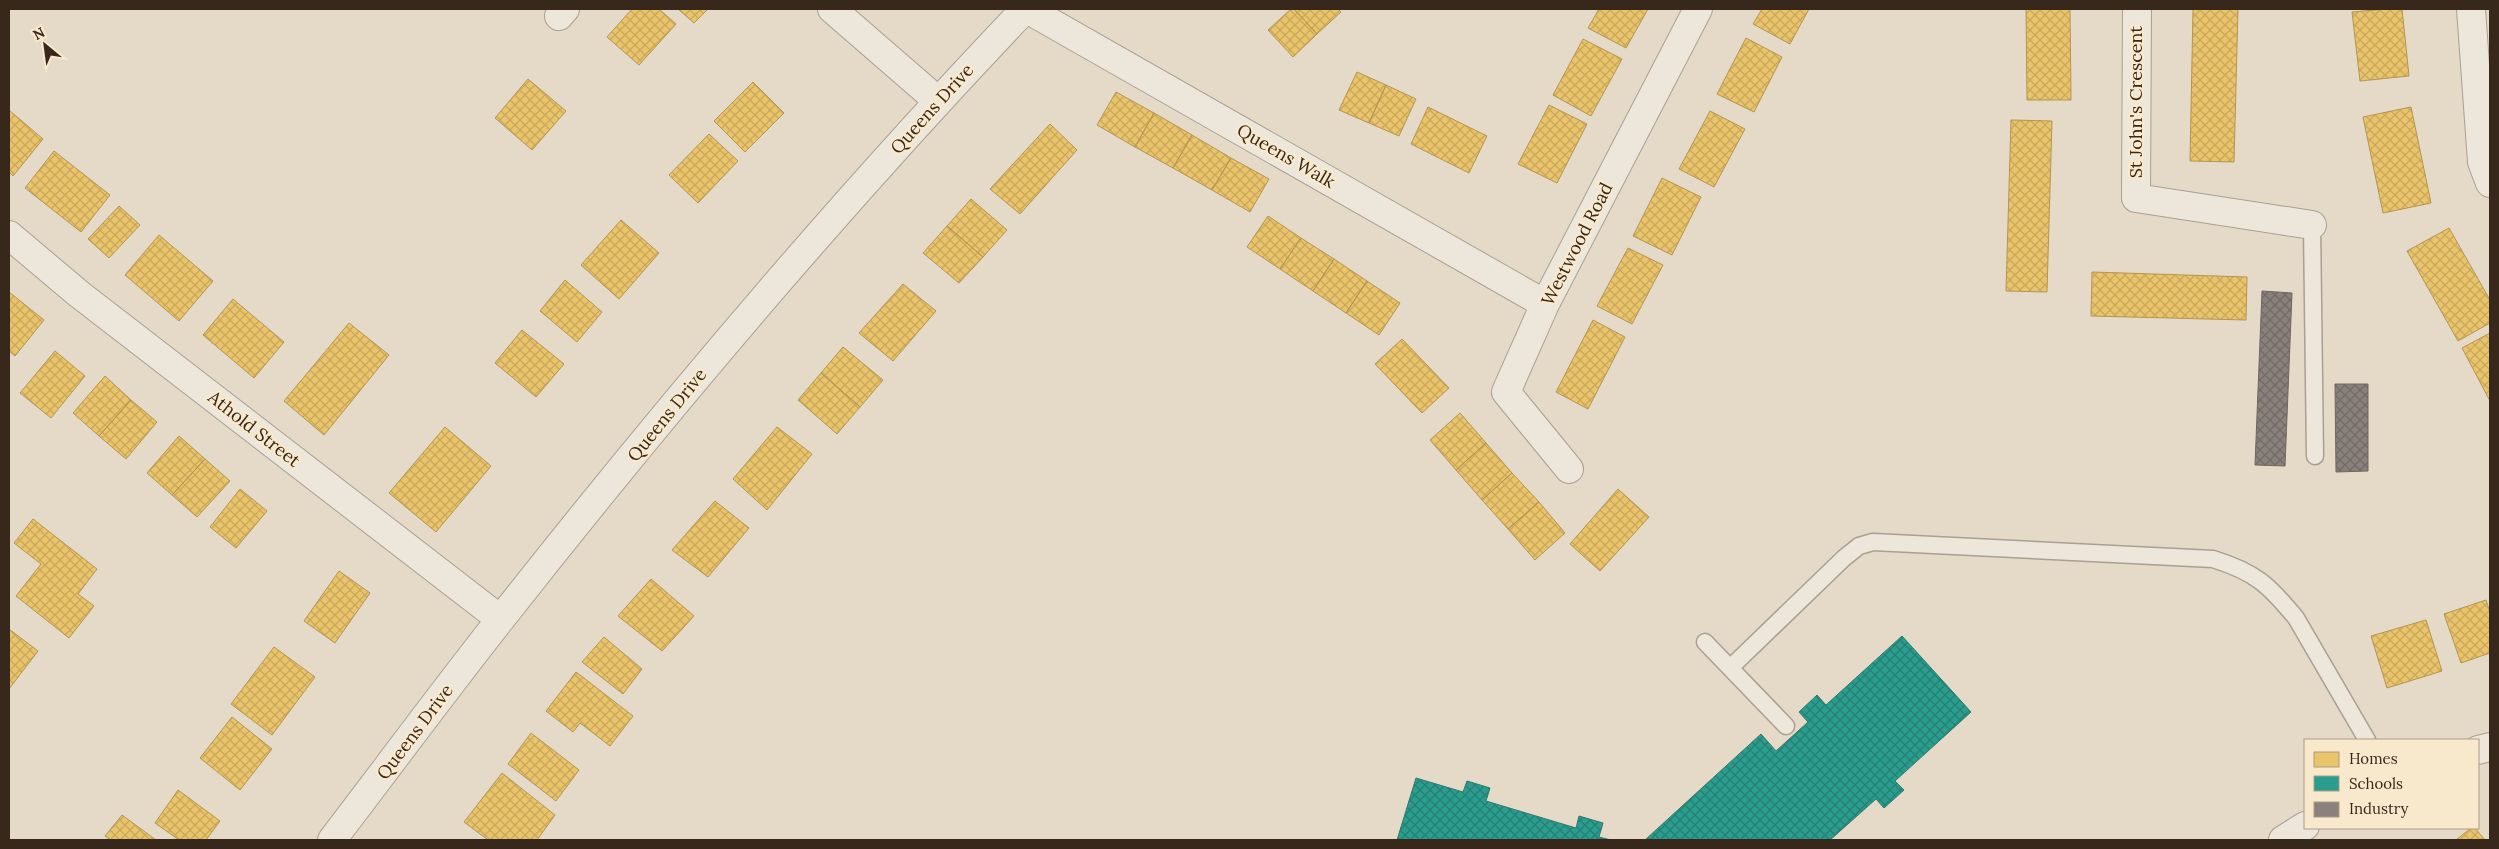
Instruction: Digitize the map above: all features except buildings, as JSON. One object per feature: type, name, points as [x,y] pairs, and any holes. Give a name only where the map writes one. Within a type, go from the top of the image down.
[{"type":"street","points":[[832,9],[938,100]]},
{"type":"street","name":"Queens Drive","points":[[332,840],[500,620],[687,389],[938,100],[1026,9]]},
{"type":"street","name":"Queens Walk","points":[[1026,9],[1546,304]]},
{"type":"street","name":"Westwood Road","points":[[1569,469],[1506,392],[1546,304],[1698,9]]},
{"type":"street","name":"St John's Crescent","points":[[2137,9],[2136,198],[2312,225]]},
{"type":"street","points":[[2472,9],[2482,162],[2490,183]]},
{"type":"street","name":"Athold Street","points":[[9,235],[87,300],[500,620]]},
{"type":"street","points":[[2283,840],[2304,827]]},
{"type":"lane","points":[[2312,225],[2315,456]]},
{"type":"lane","points":[[1730,668],[1844,558],[1859,546],[1873,542],[2213,559],[2242,568],[2282,600],[2296,618],[2366,739]]},
{"type":"lane","points":[[1705,642],[1786,726]]}]
